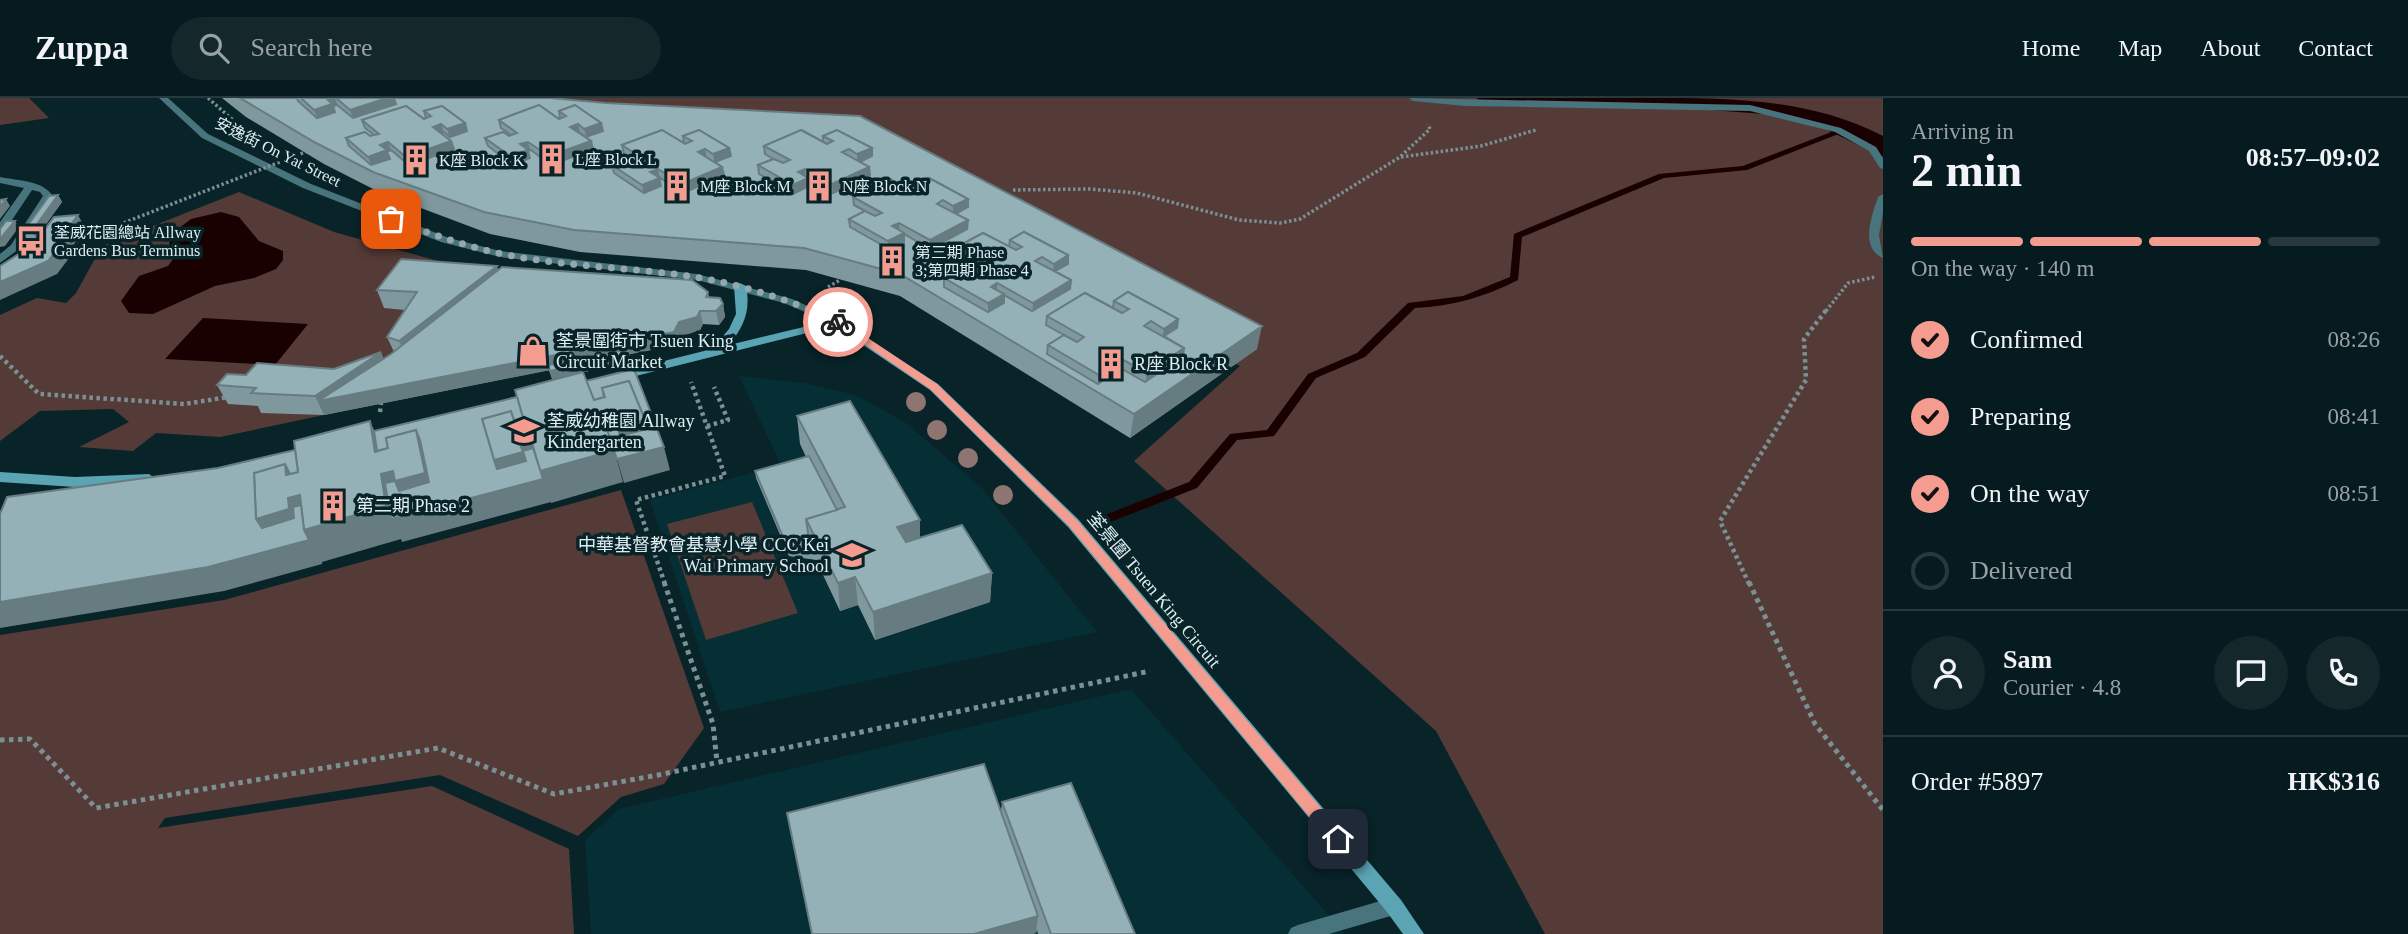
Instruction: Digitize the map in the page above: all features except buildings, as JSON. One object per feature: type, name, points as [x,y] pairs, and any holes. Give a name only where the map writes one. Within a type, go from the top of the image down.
[{"type":"street","name":"安逸街 On Yat Street","points":[[163,98],[205,136],[307,186],[445,240],[500,254],[696,277],[740,286],[788,301],[837,322]]},
{"type":"street","points":[[1413,98],[1465,103],[1637,107],[1721,105],[1750,108],[1838,130],[1873,149],[1883,166]]},
{"type":"street","points":[[0,190],[4,181],[44,190],[48,196],[15,247],[0,260]]},
{"type":"street","points":[[0,230],[31,186]]},
{"type":"street","points":[[1883,197],[1873,232],[1875,246],[1883,255]]},
{"type":"street","points":[[716,352],[737,329],[743,318],[744,300],[740,286]]},
{"type":"street","points":[[602,380],[837,322]]},
{"type":"street","name":"荃景圍 Tsuen King Circuit","points":[[837,322],[934,387],[1073,523],[1394,906],[1414,934]]},
{"type":"street","points":[[0,477],[75,482],[158,478]]},
{"type":"street","points":[[1298,934],[1394,906]]},
{"type":"path","points":[[1013,190],[1132,192],[1156,196],[1231,219],[1289,222],[1300,219],[1400,157],[1430,128],[1422,118]]},
{"type":"path","points":[[1400,157],[1481,146],[1537,129]]},
{"type":"path","points":[[76,241],[312,149]]},
{"type":"path","points":[[1883,276],[1848,283],[1804,339],[1806,380],[1720,520],[1815,724],[1883,810]]},
{"type":"path","points":[[828,288],[840,280]]},
{"type":"path","points":[[0,356],[39,394],[184,404],[237,395]]},
{"type":"path","points":[[708,426],[728,420],[714,387]]},
{"type":"path","points":[[694,391],[725,476],[636,500],[713,724],[717,762]]},
{"type":"path","points":[[380,412],[381,403]]},
{"type":"path","points":[[0,740],[30,739],[96,808],[438,748],[554,794],[1150,671]]},
{"type":"shaded area","points":[[0,98],[29,98],[49,118],[0,125]]},
{"type":"shaded area","points":[[502,98],[1883,98],[1883,934],[1545,934],[1436,731],[1134,461],[1240,366],[1101,296]]},
{"type":"shaded area","points":[[239,192],[334,232],[506,280],[324,415],[220,437],[156,433],[133,451],[79,447],[129,422],[113,409],[40,411],[0,441],[0,315],[37,298],[66,303],[76,293],[102,246]]},
{"type":"shaded area","points":[[221,212],[239,217],[259,241],[283,251],[283,260],[276,269],[254,278],[215,286],[153,314],[129,313],[121,301],[139,276],[168,266],[176,255],[169,248],[170,235],[191,219]]},
{"type":"shaded area","points":[[203,318],[308,324],[275,365],[165,359]]},
{"type":"shaded area","name":"中華基督教會基慧小學 CCC Kei Wai Primary School","points":[[739,376],[804,383],[856,395],[906,423],[982,488],[1097,632],[720,712],[650,500],[781,465]]},
{"type":"shaded area","points":[[621,490],[704,728],[664,784],[621,797],[578,836],[440,775],[165,818],[158,828],[432,786],[569,849],[574,934],[0,934],[0,635],[224,600]]},
{"type":"shaded area","points":[[752,502],[798,613],[706,640],[667,524]]},
{"type":"shaded area","points":[[1131,689],[1345,934],[591,934],[585,840],[619,809]]},
{"type":"waterway","points":[[1490,98],[1698,101],[1764,106],[1827,120],[1856,132],[1883,148]]},
{"type":"waterway","points":[[1109,518],[1193,485],[1234,437],[1270,433],[1312,376],[1361,355],[1412,305],[1466,299],[1515,278],[1517,236],[1662,176],[1744,168],[1837,133]]},
{"type":"way so far","points":[[391,219],[445,240],[500,254],[696,277],[740,286],[788,301],[838,322]]},
{"type":"place","name":"L座 Block L","points":[[552,159]]},
{"type":"place","name":"K座 Block K","points":[[416,160]]},
{"type":"place","name":"M座 Block M","points":[[677,186]]},
{"type":"place","name":"N座 Block N","points":[[819,186]]},
{"type":"place","name":"荃威花園總站 Allway Gardens Bus Terminus","points":[[31,241]]},
{"type":"place","name":"第三期 Phase 3;第四期 Phase 4","points":[[892,261]]},
{"type":"place","name":"荃景圍街市 Tsuen King Circuit Market","points":[[533,351]]},
{"type":"place","name":"R座 Block R","points":[[1111,364]]},
{"type":"place","name":"荃威幼稚園 Allway Kindergarten","points":[[524,431]]},
{"type":"place","name":"第二期 Phase 2","points":[[333,506]]},
{"type":"place","name":"中華基督教會基慧小學 CCC Kei Wai Primary School","points":[[852,555]]},
{"type":"route","points":[[838,322],[934,387],[1073,523],[1338,839]]}]
